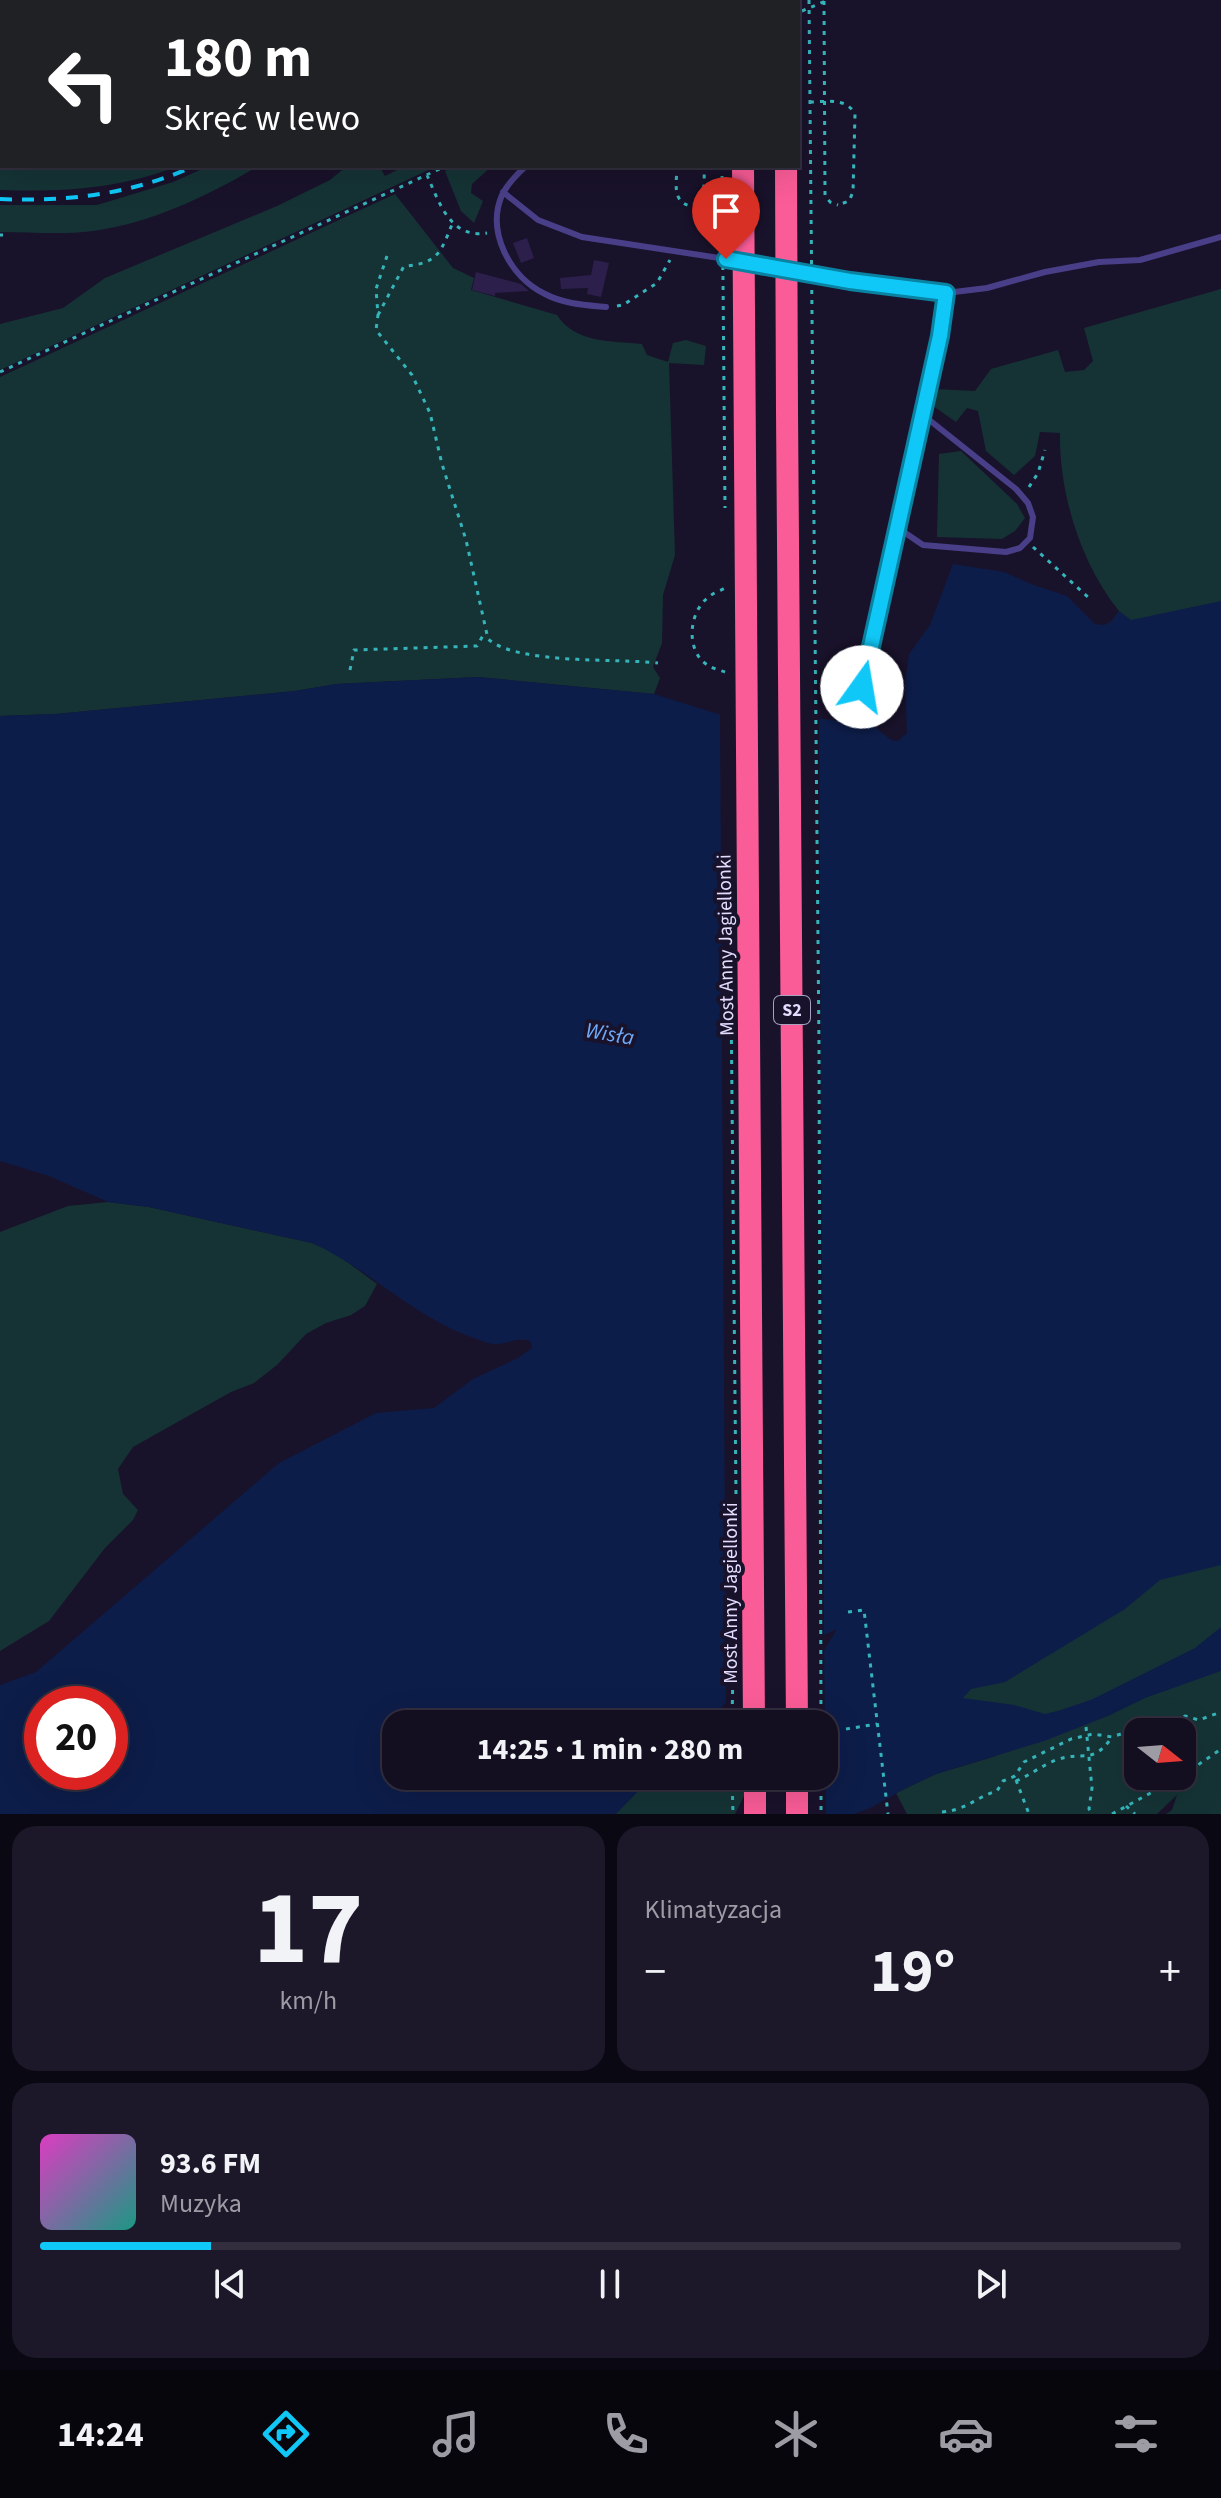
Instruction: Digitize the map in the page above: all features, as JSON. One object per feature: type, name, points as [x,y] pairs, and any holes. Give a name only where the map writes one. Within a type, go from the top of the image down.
[{"type":"highway","name":"Most Anny Jagiellonki","points":[[743,168],[754,1710]]},
{"type":"highway","name":"S2","points":[[786,168],[797,1710]]},
{"type":"highway","points":[[755,1790],[755,1814]]},
{"type":"highway","points":[[797,1790],[797,1814]]},
{"type":"lane","points":[[524,168],[510,181],[499,205],[498,230],[509,260],[525,281],[563,302],[606,307]]},
{"type":"lane","points":[[503,192],[538,220],[582,237],[850,281],[946,293],[987,288],[1045,272],[1099,262],[1140,260],[1221,237]]},
{"type":"lane","points":[[862,687],[940,336],[946,293]]},
{"type":"lane","points":[[898,528],[923,545],[1006,552],[1020,548],[1027,542],[1034,528],[1033,517],[1023,497],[923,415]]},
{"type":"path","points":[[809,0],[819,1046],[821,1710]]},
{"type":"path","points":[[800,12],[826,1],[824,33],[824,97],[824,113],[824,129],[824,161],[825,195],[830,202],[842,205],[849,201],[854,185],[855,114],[844,103],[840,102],[825,102],[810,102]]},
{"type":"path","points":[[0,372],[442,168]]},
{"type":"path","points":[[677,168],[677,197],[682,204],[691,206],[703,195],[704,168]]},
{"type":"path","points":[[722,168],[725,513]]},
{"type":"path","points":[[426,175],[446,217],[460,229],[477,234],[498,230]]},
{"type":"path","points":[[378,315],[404,266],[420,265],[440,253],[453,222]]},
{"type":"path","points":[[606,307],[623,305],[657,283],[676,251]]},
{"type":"path","points":[[387,256],[376,289],[378,334],[412,375],[430,413],[466,540],[488,639],[501,647],[539,654],[658,663]]},
{"type":"path","points":[[1023,497],[1038,473],[1045,450]]},
{"type":"path","points":[[1027,542],[1089,598]]},
{"type":"path","points":[[725,672],[707,665],[698,656],[693,644],[693,632],[698,607],[709,596],[727,589],[726,576]]},
{"type":"path","points":[[350,670],[354,650],[408,650],[451,645],[470,647],[477,646],[485,632]]},
{"type":"path","points":[[730,891],[736,1496],[732,1710]]},
{"type":"path","points":[[848,1612],[864,1610],[888,1814]]},
{"type":"path","points":[[1029,1814],[1016,1778],[1024,1762],[1034,1755],[1071,1739],[1101,1734],[1112,1737],[1156,1722],[1175,1721],[1185,1716],[1199,1720],[1221,1712]]},
{"type":"path","points":[[846,1729],[877,1724]]},
{"type":"path","points":[[1086,1727],[1092,1788],[1089,1809],[1092,1814]]},
{"type":"path","points":[[942,1812],[960,1811],[986,1794],[997,1791],[1003,1781],[1058,1759],[1093,1756],[1112,1737]]},
{"type":"path","points":[[1196,1766],[1221,1749]]},
{"type":"path","points":[[1212,1755],[1221,1757]]},
{"type":"path","points":[[732,1790],[733,1814]]},
{"type":"path","points":[[821,1790],[821,1814]]},
{"type":"path","points":[[1112,1814],[1155,1790]]},
{"type":"path","points":[[1126,1805],[1135,1814]]},
{"type":"green space","points":[[0,168],[173,168],[113,184],[69,189],[0,190]]},
{"type":"green space","points":[[204,168],[254,168],[199,198],[136,222],[82,232],[0,232],[0,205],[97,205],[173,182]]},
{"type":"green space","points":[[345,168],[380,168],[385,176],[401,168],[433,168],[0,370],[0,324],[63,308],[105,278],[277,206],[330,180]]},
{"type":"green space","points":[[452,168],[490,168],[472,184],[471,193],[483,201],[474,223],[461,211],[445,171]]},
{"type":"green space","points":[[395,194],[453,268],[474,278],[471,290],[557,315],[584,336],[642,344],[647,355],[668,362],[673,343],[686,340],[706,346],[704,365],[669,363],[675,555],[663,595],[662,643],[653,667],[660,678],[654,694],[478,677],[337,684],[295,691],[56,714],[0,716],[0,377]]},
{"type":"green space","points":[[1221,289],[1221,705],[1105,625],[1119,611],[1094,572],[1075,527],[1063,480],[1060,433],[1040,432],[1035,456],[1014,475],[986,451],[978,411],[967,408],[956,422],[933,406],[934,389],[975,391],[991,369],[1058,350],[1065,372],[1084,370],[1093,361],[1084,328]]},
{"type":"green space","points":[[961,451],[1017,504],[1025,518],[1015,531],[1002,539],[937,537],[939,454]]},
{"type":"green space","points":[[108,1202],[149,1207],[312,1243],[335,1253],[377,1284],[365,1306],[306,1334],[277,1365],[254,1383],[231,1392],[133,1447],[118,1469],[123,1494],[138,1510],[133,1520],[105,1548],[49,1621],[0,1651],[0,1232],[68,1206]]},
{"type":"green space","points":[[1221,1565],[1221,1814],[1166,1814],[1172,1810],[1177,1795],[1157,1814],[907,1814],[896,1793],[936,1774],[996,1756],[933,1721],[971,1689],[1159,1569]]},
{"type":"green space","points":[[609,1790],[751,1790],[739,1814],[582,1814]]},
{"type":"water","name":"Wisła","points":[[953,564],[1004,572],[1067,596],[1095,624],[1105,625],[1119,611],[1131,620],[1221,601],[1221,1565],[1160,1580],[1125,1609],[1005,1682],[971,1689],[963,1698],[1014,1705],[1045,1714],[1061,1710],[1093,1699],[1195,1648],[1221,1627],[1221,1671],[1145,1698],[1044,1741],[936,1774],[854,1814],[739,1814],[793,1790],[838,1790],[838,1710],[822,1710],[815,1665],[837,1629],[824,1635],[726,1641],[725,1658],[751,1677],[719,1710],[382,1710],[382,1790],[639,1790],[616,1814],[0,1814],[0,1685],[36,1672],[279,1463],[376,1413],[434,1408],[473,1379],[532,1348],[530,1341],[492,1344],[454,1330],[312,1243],[149,1207],[108,1202],[49,1176],[0,1161],[0,716],[56,714],[295,691],[337,684],[478,677],[654,694],[718,714],[766,711],[874,726],[891,740],[898,741],[907,733],[905,683],[909,654],[930,625]]},
{"type":"pier","points":[[766,707],[819,714],[824,1639],[729,1645],[729,1656],[754,1674],[754,1680],[726,1708],[720,710]]},
{"type":"pier","points":[[824,1643],[825,1710],[788,1710]]},
{"type":"pier","points":[[747,1790],[826,1790],[826,1814],[735,1814]]},
{"type":"building","points":[[527,238],[534,258],[521,263],[513,243]]},
{"type":"building","points":[[594,260],[609,263],[601,297],[587,294],[588,288],[561,289],[560,278],[591,275]]},
{"type":"building","points":[[476,272],[521,284],[529,291],[495,293],[495,296],[472,290]]},
{"type":"railway","points":[[0,199],[50,199],[99,194],[123,190],[189,168]]},
{"type":"route","points":[[726,259],[850,281],[946,293],[940,336],[862,687]]}]
